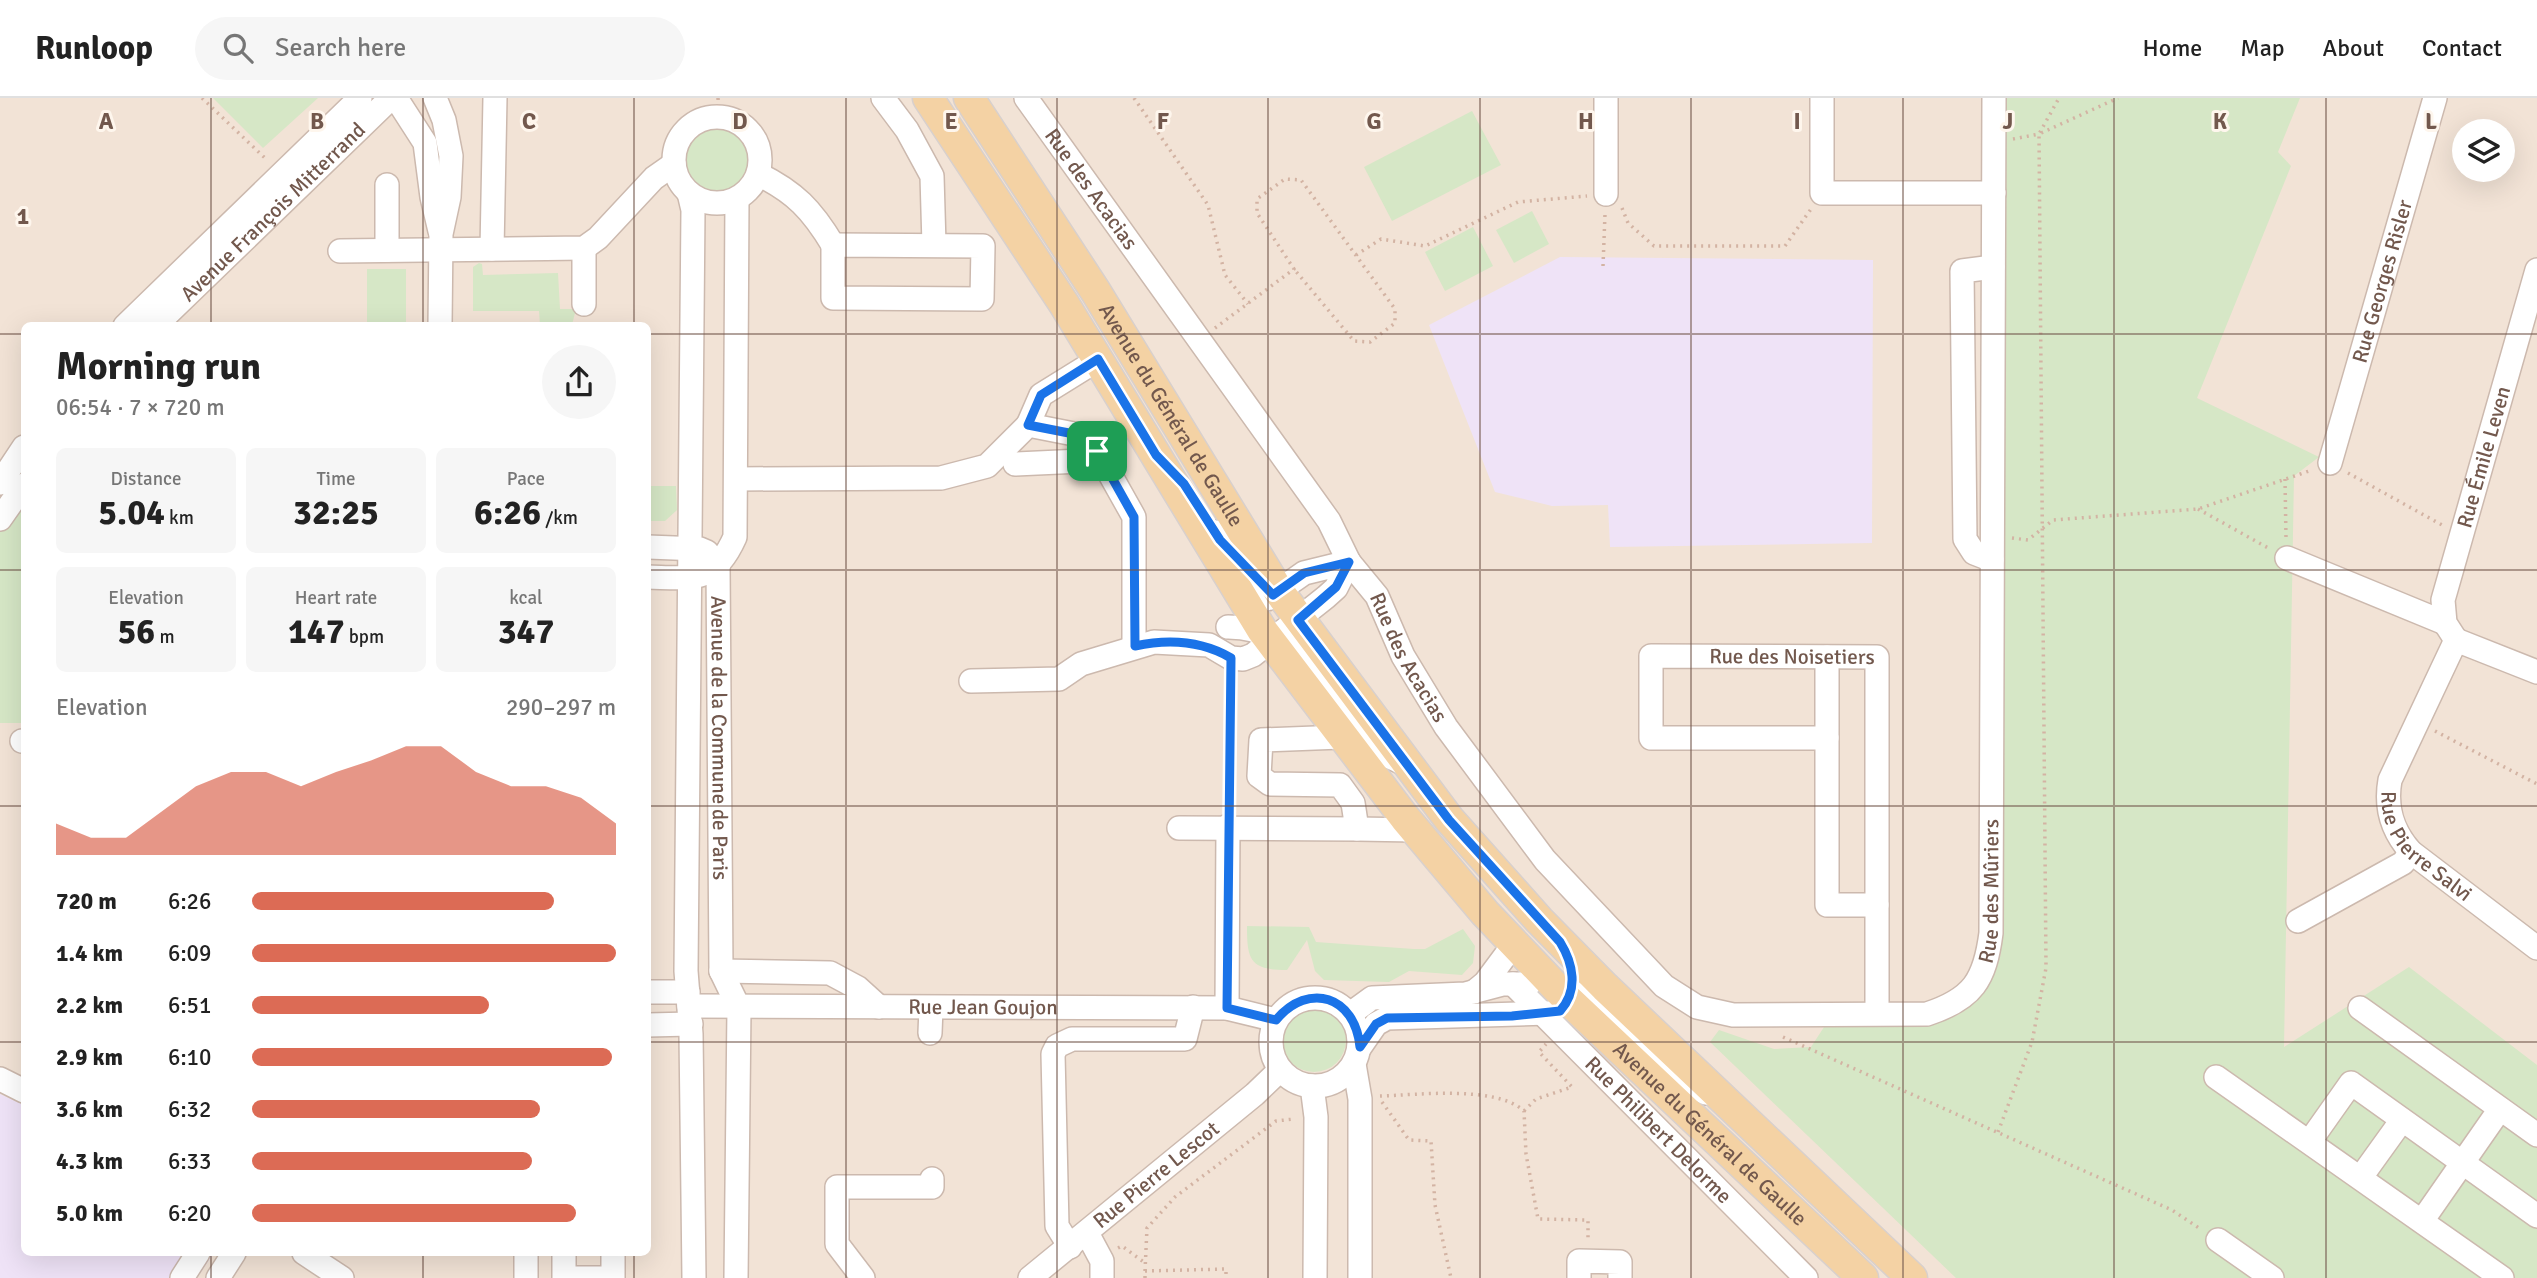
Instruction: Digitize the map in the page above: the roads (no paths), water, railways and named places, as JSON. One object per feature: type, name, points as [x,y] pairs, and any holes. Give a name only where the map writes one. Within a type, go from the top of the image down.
[{"type":"main road","name":"Avenue du Général de Gaulle","points":[[928,98],[1098,359],[1156,455],[1269,617],[1412,768],[1449,820],[1560,942],[1912,1278]]},
{"type":"main road","name":"Avenue du Général de Gaulle","points":[[969,98],[1096,292],[1269,617],[1341,737],[1415,830],[1563,1004],[1863,1278]]},
{"type":"street","name":"Avenue François Mitterrand","points":[[129,322],[360,98]]},
{"type":"street","name":"Avenue François Mitterrand","points":[[159,322],[394,98]]},
{"type":"street","points":[[394,98],[425,143],[441,242]]},
{"type":"street","points":[[435,98],[444,120],[451,156],[449,197],[441,242],[440,322]]},
{"type":"street","points":[[492,249],[495,98]]},
{"type":"street","points":[[883,98],[906,130],[932,177],[934,245]]},
{"type":"street","name":"Rue des Acacias","points":[[1026,98],[1329,521],[1349,562],[1377,596],[1403,656],[1446,727],[1545,860],[1664,986],[1697,1007],[1733,1015],[1750,1015]]},
{"type":"street","points":[[1606,98],[1606,194]]},
{"type":"street","points":[[1822,98],[1822,193],[1993,193]]},
{"type":"street","name":"Rue des Mûriers","points":[[1750,1015],[1927,1014],[1953,1006],[1976,986],[1988,959],[1991,933],[1994,98]]},
{"type":"street","name":"Rue Georges Risler","points":[[2330,463],[2435,98]]},
{"type":"street","points":[[718,108],[752,134],[759,149],[758,174],[750,189],[737,199],[712,203],[689,193],[678,180],[674,164],[676,147],[684,132],[718,108]]},
{"type":"street","points":[[340,251],[387,250],[441,242],[492,249],[584,248],[598,238],[654,178],[674,164]]},
{"type":"street","points":[[758,174],[781,185],[813,211],[834,245],[833,298],[982,299],[983,246],[834,245]]},
{"type":"street","points":[[387,185],[387,250]]},
{"type":"street","name":"Avenue de la Commune de Paris","points":[[689,193],[693,210],[689,1007],[694,1278]]},
{"type":"street","name":"Avenue de la Commune de Paris","points":[[736,1278],[739,1008],[721,971],[718,566],[731,546],[737,527],[737,199]]},
{"type":"street","points":[[584,248],[584,304]]},
{"type":"street","points":[[1992,560],[1973,554],[1965,539],[1962,271],[1993,267]]},
{"type":"street","name":"Rue Émile Leven","points":[[2450,631],[2443,600],[2537,270]]},
{"type":"street","points":[[737,479],[941,478],[987,466],[1028,425],[1041,395],[1098,359]]},
{"type":"street","points":[[1028,425],[1074,434],[1097,451],[1134,517],[1135,646]]},
{"type":"street","points":[[1015,464],[1081,461],[1097,451]]},
{"type":"street","points":[[0,483],[21,452]]},
{"type":"street","points":[[0,519],[21,489]]},
{"type":"street","points":[[651,547],[691,548],[707,552],[718,566],[708,574],[690,578],[651,578]]},
{"type":"street","points":[[2287,558],[2536,671]]},
{"type":"street","points":[[971,681],[1059,679],[1081,664],[1154,642],[1209,645],[1231,658],[1243,659],[1269,617],[1304,573],[1349,562]]},
{"type":"street","points":[[1209,645],[1269,617],[1322,601],[1336,587],[1349,562]]},
{"type":"street","name":"Rue Pierre Salvi","points":[[2450,631],[2418,722],[2390,780],[2387,797],[2395,834],[2411,852],[2537,948]]},
{"type":"street","name":"Rue des Noisetiers","points":[[1827,738],[1651,738],[1651,656],[1877,657],[1877,1013]]},
{"type":"street","points":[[1828,657],[1827,905],[1877,905]]},
{"type":"street","points":[[1341,737],[1261,740],[1259,776],[1270,784],[1340,785],[1353,803],[1357,829]]},
{"type":"street","points":[[1227,1008],[1228,826]]},
{"type":"street","points":[[1179,828],[1228,826],[1415,830]]},
{"type":"street","points":[[2298,921],[2403,863],[2411,852]]},
{"type":"street","points":[[1360,1278],[1360,1099],[1357,1056],[1358,1030],[1350,1014],[1337,1003],[1320,998],[1303,999],[1287,1007],[1276,1020],[1270,1037],[1272,1054],[1280,1070],[1293,1081],[1312,1086],[1327,1085],[1343,1077],[1357,1056],[1376,1024],[1387,1018],[1563,1004],[1572,967],[1560,942]]},
{"type":"street","points":[[1350,1014],[1372,998],[1473,993],[1485,983],[1514,944]]},
{"type":"street","points":[[721,971],[830,972],[858,988],[879,1007]]},
{"type":"street","name":"Avenue du Général de Gaulle","points":[[1473,993],[1513,984],[1628,1028],[1683,1081],[1721,1098]]},
{"type":"street","points":[[651,993],[689,1007]]},
{"type":"street","name":"Rue Philibert Delorme","points":[[1563,1004],[1567,1040],[1806,1278]]},
{"type":"street","points":[[651,1024],[689,1007]]},
{"type":"street","name":"Rue Jean Goujon","points":[[689,1007],[1193,1007],[1227,1008],[1276,1020]]},
{"type":"street","points":[[1102,1278],[1102,1261],[1057,1226],[1053,1054],[1057,1046],[1072,1039],[1185,1039],[1193,1007]]},
{"type":"street","points":[[930,1033],[931,1008]]},
{"type":"street","points":[[2360,1008],[2537,1135]]},
{"type":"street","name":"Rue Pierre Lescot","points":[[1030,1278],[1255,1094],[1280,1070]]},
{"type":"street","points":[[2216,1077],[2502,1278]]},
{"type":"street","points":[[0,1079],[21,1090]]},
{"type":"street","points":[[2310,1141],[2351,1083],[2537,1216]]},
{"type":"street","points":[[1312,1086],[1316,1117],[1315,1278]]},
{"type":"street","points":[[2422,1221],[2500,1109]]},
{"type":"street","points":[[2361,1177],[2402,1120]]},
{"type":"street","points":[[863,1278],[837,1244],[838,1187],[932,1187],[932,1179]]},
{"type":"street","points":[[2218,1240],[2272,1278]]},
{"type":"street","points":[[182,1278],[196,1256]]},
{"type":"street","points":[[218,1278],[232,1256]]},
{"type":"street","points":[[316,1256],[342,1278]]},
{"type":"street","points":[[526,1256],[526,1278]]},
{"type":"street","points":[[564,1256],[564,1278],[613,1278],[613,1256]]},
{"type":"street","points":[[1584,1270],[1620,1262],[1620,1278]]}]
